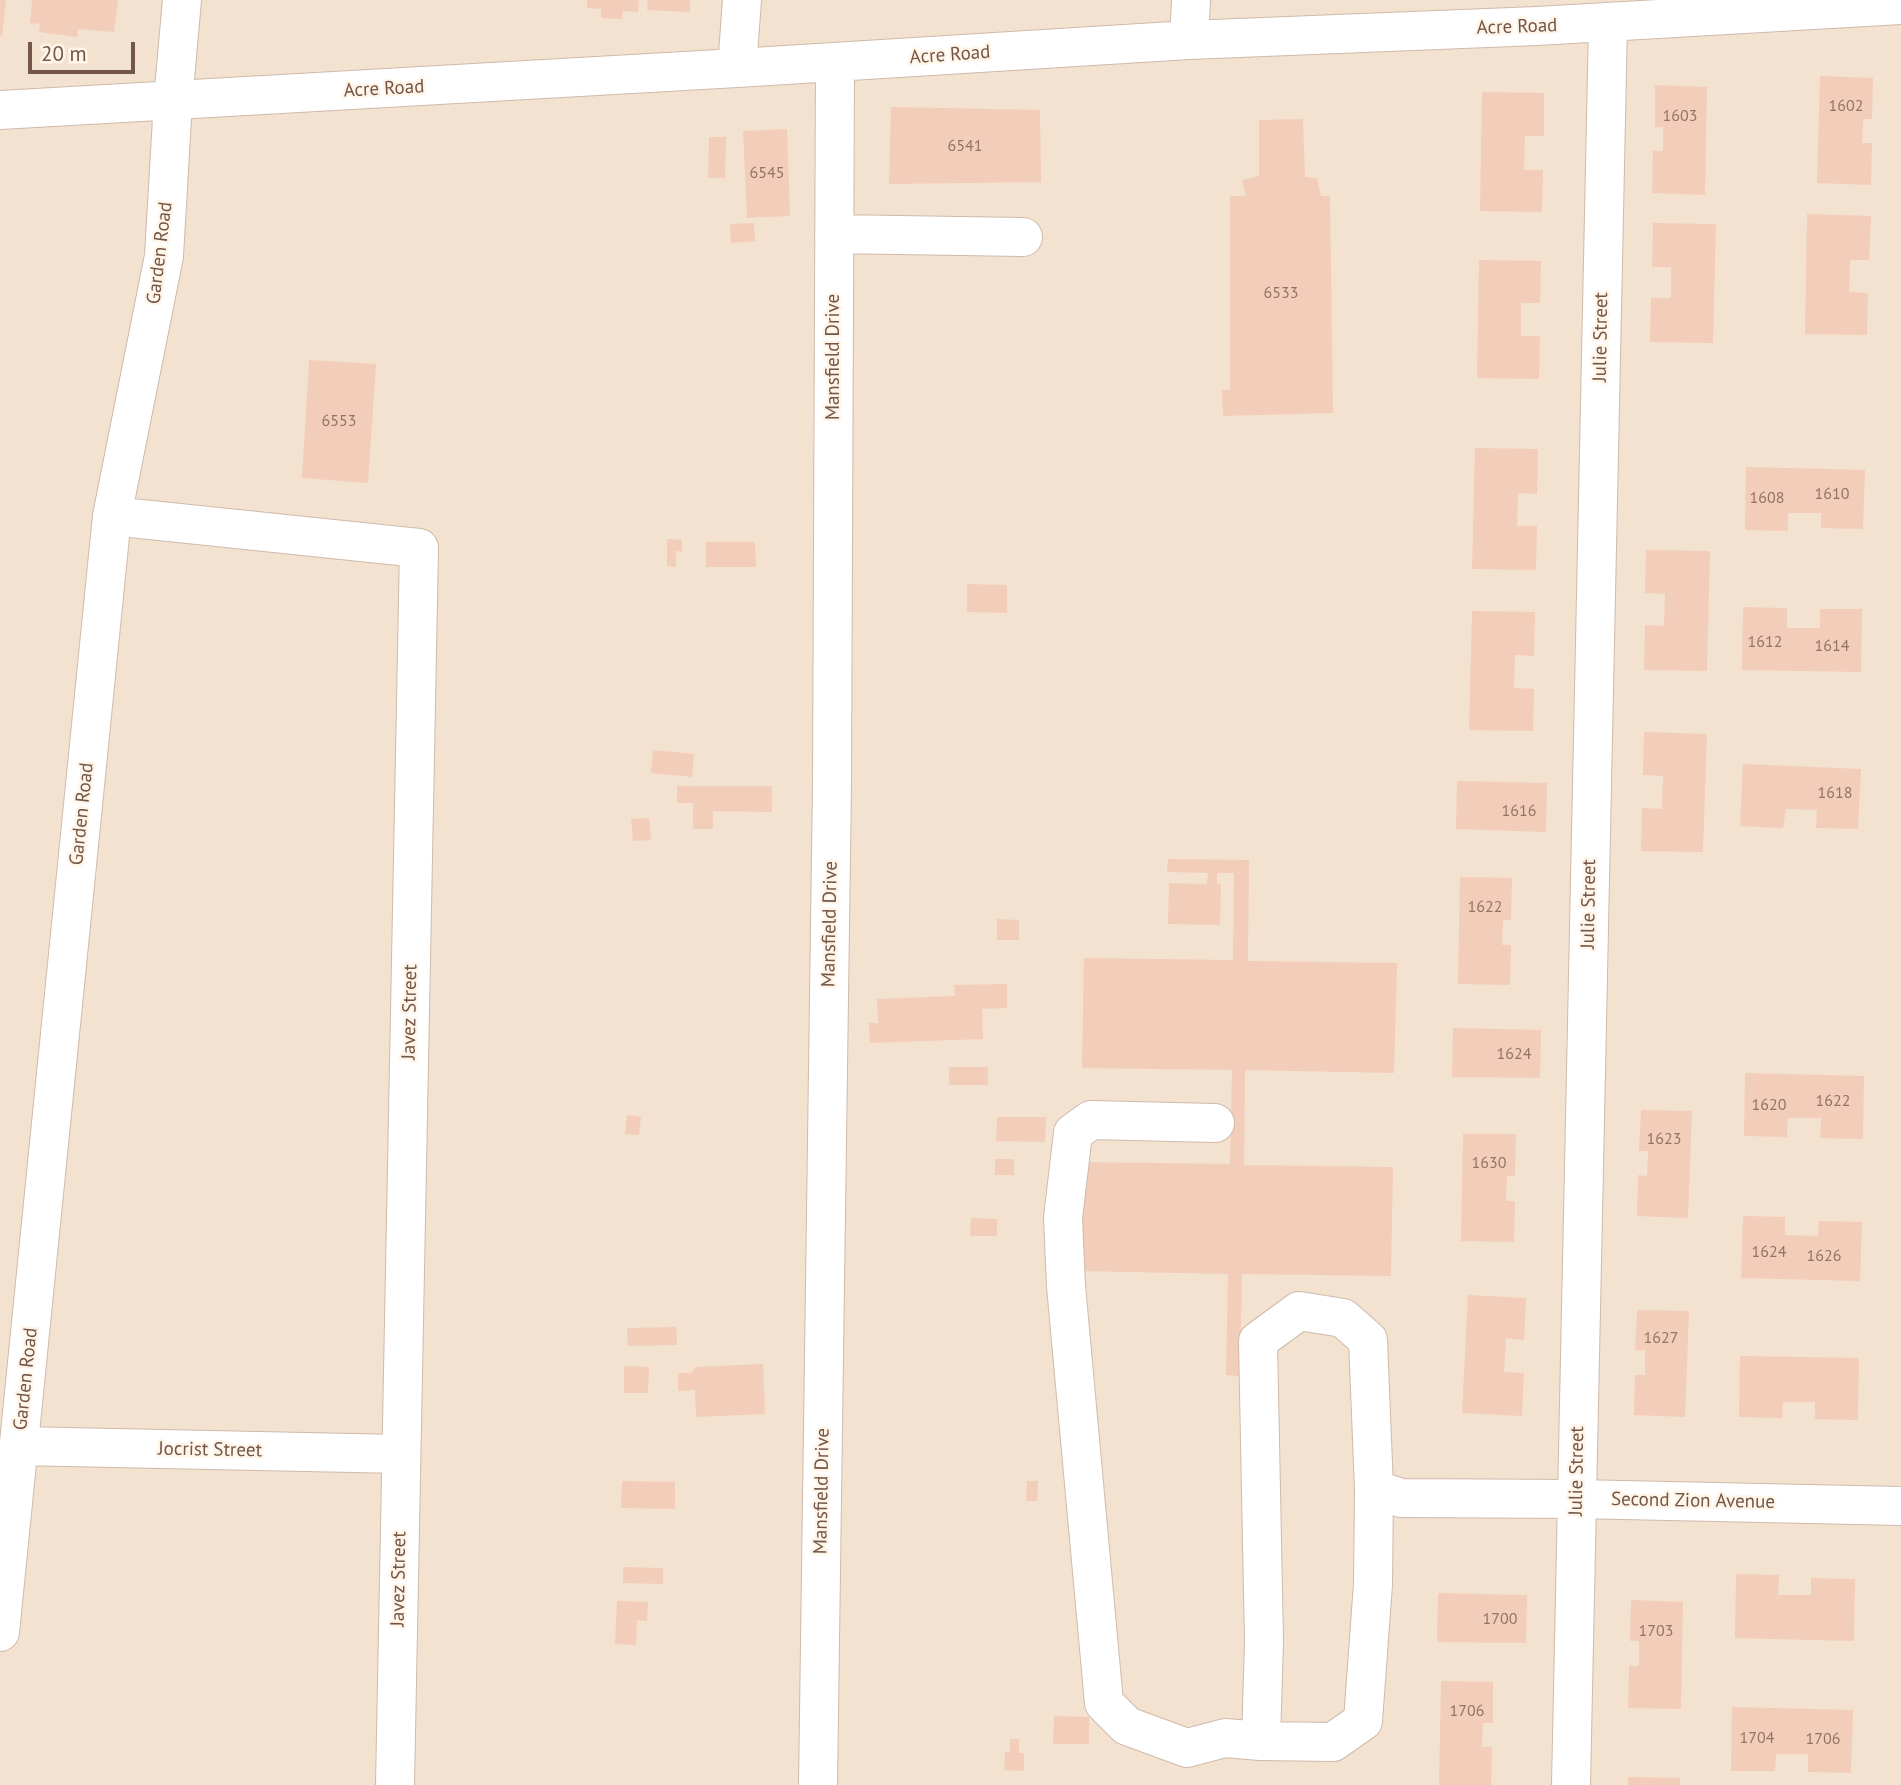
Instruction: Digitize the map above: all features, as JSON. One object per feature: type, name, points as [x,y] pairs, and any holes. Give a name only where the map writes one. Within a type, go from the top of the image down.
[{"type":"street","name":"Garden Road","points":[[0,1632],[112,516],[164,256],[182,0]]},
{"type":"street","points":[[737,68],[742,0]]},
{"type":"street","points":[[1189,40],[1191,0]]},
{"type":"street","name":"Acre Road","points":[[0,110],[1189,40],[1538,13],[1608,23],[1901,5]]},
{"type":"street","name":"Julie Street","points":[[1571,1785],[1608,23]]},
{"type":"street","name":"Mansfield Drive","points":[[818,1785],[832,783],[835,62]]},
{"type":"street","points":[[834,234],[1023,236]]},
{"type":"street","name":"Javez Street","points":[[112,516],[419,548],[395,1785]]},
{"type":"street","points":[[1214,1123],[1091,1120],[1073,1133],[1063,1218],[1066,1286],[1104,1703],[1127,1726],[1187,1748],[1225,1738],[1261,1741],[1333,1742],[1363,1721],[1373,1584],[1388,1494],[1368,1340],[1343,1318],[1299,1311],[1258,1341],[1264,1642],[1261,1741]]},
{"type":"street","name":"Jocrist Street","points":[[19,1446],[401,1454]]},
{"type":"street","name":"Second Zion Avenue","points":[[1388,1494],[1901,1506]]},
{"type":"shaded area","points":[[0,0],[1901,0],[1901,1785],[0,1785]]},
{"type":"building","points":[[0,0],[6,0],[2,36],[0,36]]},
{"type":"building","points":[[32,0],[118,0],[114,32],[78,29],[77,37],[39,32],[40,24],[30,23]]},
{"type":"building","points":[[587,0],[639,0],[638,12],[623,11],[622,19],[601,18],[601,9],[587,8]]},
{"type":"building","points":[[648,0],[690,0],[690,12],[647,10]]},
{"type":"building","points":[[1820,76],[1873,78],[1872,119],[1863,119],[1862,143],[1872,143],[1871,185],[1817,183]]},
{"type":"building","points":[[1655,85],[1707,87],[1705,195],[1652,193],[1653,151],[1663,151],[1663,127],[1655,127]]},
{"type":"building","points":[[1482,92],[1544,93],[1544,136],[1525,136],[1524,170],[1543,170],[1542,212],[1480,211]]},
{"type":"building","points":[[891,107],[1040,110],[1041,182],[889,184]]},
{"type":"building","points":[[1303,119],[1305,177],[1317,178],[1321,196],[1330,196],[1333,413],[1223,416],[1222,390],[1230,390],[1230,196],[1246,196],[1242,180],[1259,176],[1259,120]]},
{"type":"building","points":[[787,129],[790,216],[747,218],[743,131]]},
{"type":"building","points":[[709,137],[726,137],[725,178],[708,178]]},
{"type":"building","points":[[1807,214],[1871,216],[1869,260],[1850,260],[1849,292],[1868,293],[1867,335],[1805,334]]},
{"type":"building","points":[[754,223],[755,241],[731,243],[730,224]]},
{"type":"building","points":[[1653,223],[1716,224],[1713,343],[1650,342],[1651,298],[1671,298],[1671,267],[1652,267]]},
{"type":"building","points":[[1479,260],[1541,261],[1540,303],[1521,303],[1521,336],[1540,336],[1539,379],[1477,378]]},
{"type":"building","points":[[309,360],[376,364],[368,483],[302,478]]},
{"type":"building","points":[[1475,448],[1538,449],[1537,494],[1518,493],[1517,526],[1537,526],[1536,570],[1472,569]]},
{"type":"building","points":[[1746,467],[1865,470],[1863,529],[1821,528],[1821,513],[1788,513],[1788,531],[1745,530]]},
{"type":"building","points":[[667,539],[682,540],[682,552],[676,551],[676,567],[667,566]]},
{"type":"building","points":[[706,542],[755,542],[756,567],[706,567]]},
{"type":"building","points":[[1646,550],[1710,551],[1707,671],[1644,670],[1645,625],[1664,626],[1665,594],[1645,593]]},
{"type":"building","points":[[967,584],[1007,585],[1007,613],[967,612]]},
{"type":"building","points":[[1743,607],[1787,608],[1787,628],[1820,628],[1820,609],[1862,609],[1861,672],[1742,670]]},
{"type":"building","points":[[1472,611],[1535,612],[1534,656],[1515,655],[1514,688],[1534,689],[1533,731],[1469,730]]},
{"type":"building","points":[[1644,732],[1707,734],[1703,852],[1641,851],[1642,808],[1662,809],[1663,776],[1643,775]]},
{"type":"building","points":[[653,750],[694,754],[692,777],[651,773]]},
{"type":"building","points":[[1743,764],[1861,769],[1858,829],[1816,828],[1817,810],[1786,809],[1783,828],[1740,826]]},
{"type":"building","points":[[1457,781],[1547,783],[1546,832],[1456,829]]},
{"type":"building","points":[[677,786],[772,786],[772,812],[713,811],[713,829],[693,829],[693,803],[677,803]]},
{"type":"building","points":[[649,818],[651,840],[633,841],[631,819]]},
{"type":"building","points":[[1168,859],[1249,860],[1248,961],[1397,963],[1394,1073],[1245,1070],[1244,1165],[1393,1167],[1391,1276],[1242,1274],[1240,1376],[1226,1375],[1228,1274],[1078,1271],[1080,1162],[1230,1164],[1232,1070],[1082,1068],[1084,958],[1233,960],[1234,873],[1217,873],[1217,884],[1221,884],[1220,925],[1168,924],[1169,883],[1207,884],[1208,873],[1167,872]]},
{"type":"building","points":[[1460,877],[1512,878],[1511,920],[1503,920],[1502,945],[1511,945],[1510,985],[1458,984]]},
{"type":"building","points":[[997,919],[1019,920],[1019,940],[997,940]]},
{"type":"building","points":[[1007,984],[1007,1008],[982,1009],[983,1039],[870,1043],[869,1023],[878,1023],[877,999],[955,996],[954,985]]},
{"type":"building","points":[[1453,1028],[1541,1030],[1540,1078],[1452,1077]]},
{"type":"building","points":[[949,1067],[988,1067],[988,1085],[949,1085]]},
{"type":"building","points":[[1745,1073],[1864,1076],[1863,1139],[1820,1138],[1821,1118],[1788,1118],[1787,1137],[1744,1136]]},
{"type":"building","points":[[1641,1110],[1692,1111],[1688,1218],[1637,1216],[1638,1175],[1647,1176],[1648,1151],[1639,1151]]},
{"type":"building","points":[[627,1115],[641,1117],[639,1135],[625,1134]]},
{"type":"building","points":[[997,1117],[1046,1117],[1045,1142],[996,1141]]},
{"type":"building","points":[[1463,1134],[1516,1134],[1515,1176],[1507,1176],[1506,1201],[1515,1201],[1514,1242],[1461,1241]]},
{"type":"building","points":[[995,1159],[1014,1159],[1014,1175],[995,1175]]},
{"type":"building","points":[[1743,1216],[1785,1217],[1785,1235],[1818,1236],[1819,1221],[1862,1222],[1860,1281],[1741,1278]]},
{"type":"building","points":[[971,1218],[997,1219],[997,1236],[970,1236]]},
{"type":"building","points":[[1468,1295],[1526,1298],[1524,1340],[1506,1338],[1504,1372],[1524,1373],[1522,1416],[1462,1413]]},
{"type":"building","points":[[1637,1310],[1689,1311],[1685,1417],[1634,1415],[1635,1375],[1645,1375],[1645,1350],[1635,1350]]},
{"type":"building","points":[[676,1327],[677,1345],[628,1346],[627,1328]]},
{"type":"building","points":[[1740,1356],[1859,1358],[1858,1420],[1815,1419],[1815,1402],[1783,1402],[1782,1418],[1739,1417]]},
{"type":"building","points":[[763,1364],[765,1414],[696,1417],[695,1390],[678,1391],[678,1373],[691,1373],[696,1367]]},
{"type":"building","points":[[624,1366],[649,1367],[648,1393],[624,1393]]},
{"type":"building","points":[[622,1481],[675,1482],[675,1509],[621,1508]]},
{"type":"building","points":[[1027,1481],[1038,1481],[1037,1501],[1026,1501]]},
{"type":"building","points":[[623,1567],[663,1568],[663,1584],[623,1583]]},
{"type":"building","points":[[1736,1574],[1779,1575],[1778,1595],[1811,1595],[1811,1578],[1855,1579],[1854,1641],[1735,1638]]},
{"type":"building","points":[[1438,1593],[1527,1595],[1526,1643],[1437,1642]]},
{"type":"building","points":[[1631,1600],[1683,1602],[1681,1709],[1628,1708],[1629,1666],[1639,1666],[1639,1641],[1630,1641]]},
{"type":"building","points":[[617,1601],[648,1602],[647,1621],[637,1620],[636,1645],[615,1644]]},
{"type":"building","points":[[1441,1681],[1493,1682],[1493,1723],[1483,1723],[1482,1747],[1492,1747],[1491,1785],[1439,1785]]},
{"type":"building","points":[[1732,1707],[1853,1710],[1851,1773],[1808,1772],[1808,1754],[1776,1754],[1775,1771],[1731,1771]]},
{"type":"building","points":[[1054,1716],[1089,1717],[1089,1744],[1053,1744]]},
{"type":"building","points":[[1010,1739],[1019,1739],[1019,1753],[1024,1753],[1024,1771],[1004,1770],[1005,1752],[1010,1752]]},
{"type":"building","points":[[1628,1777],[1680,1778],[1680,1785],[1628,1785]]}]
